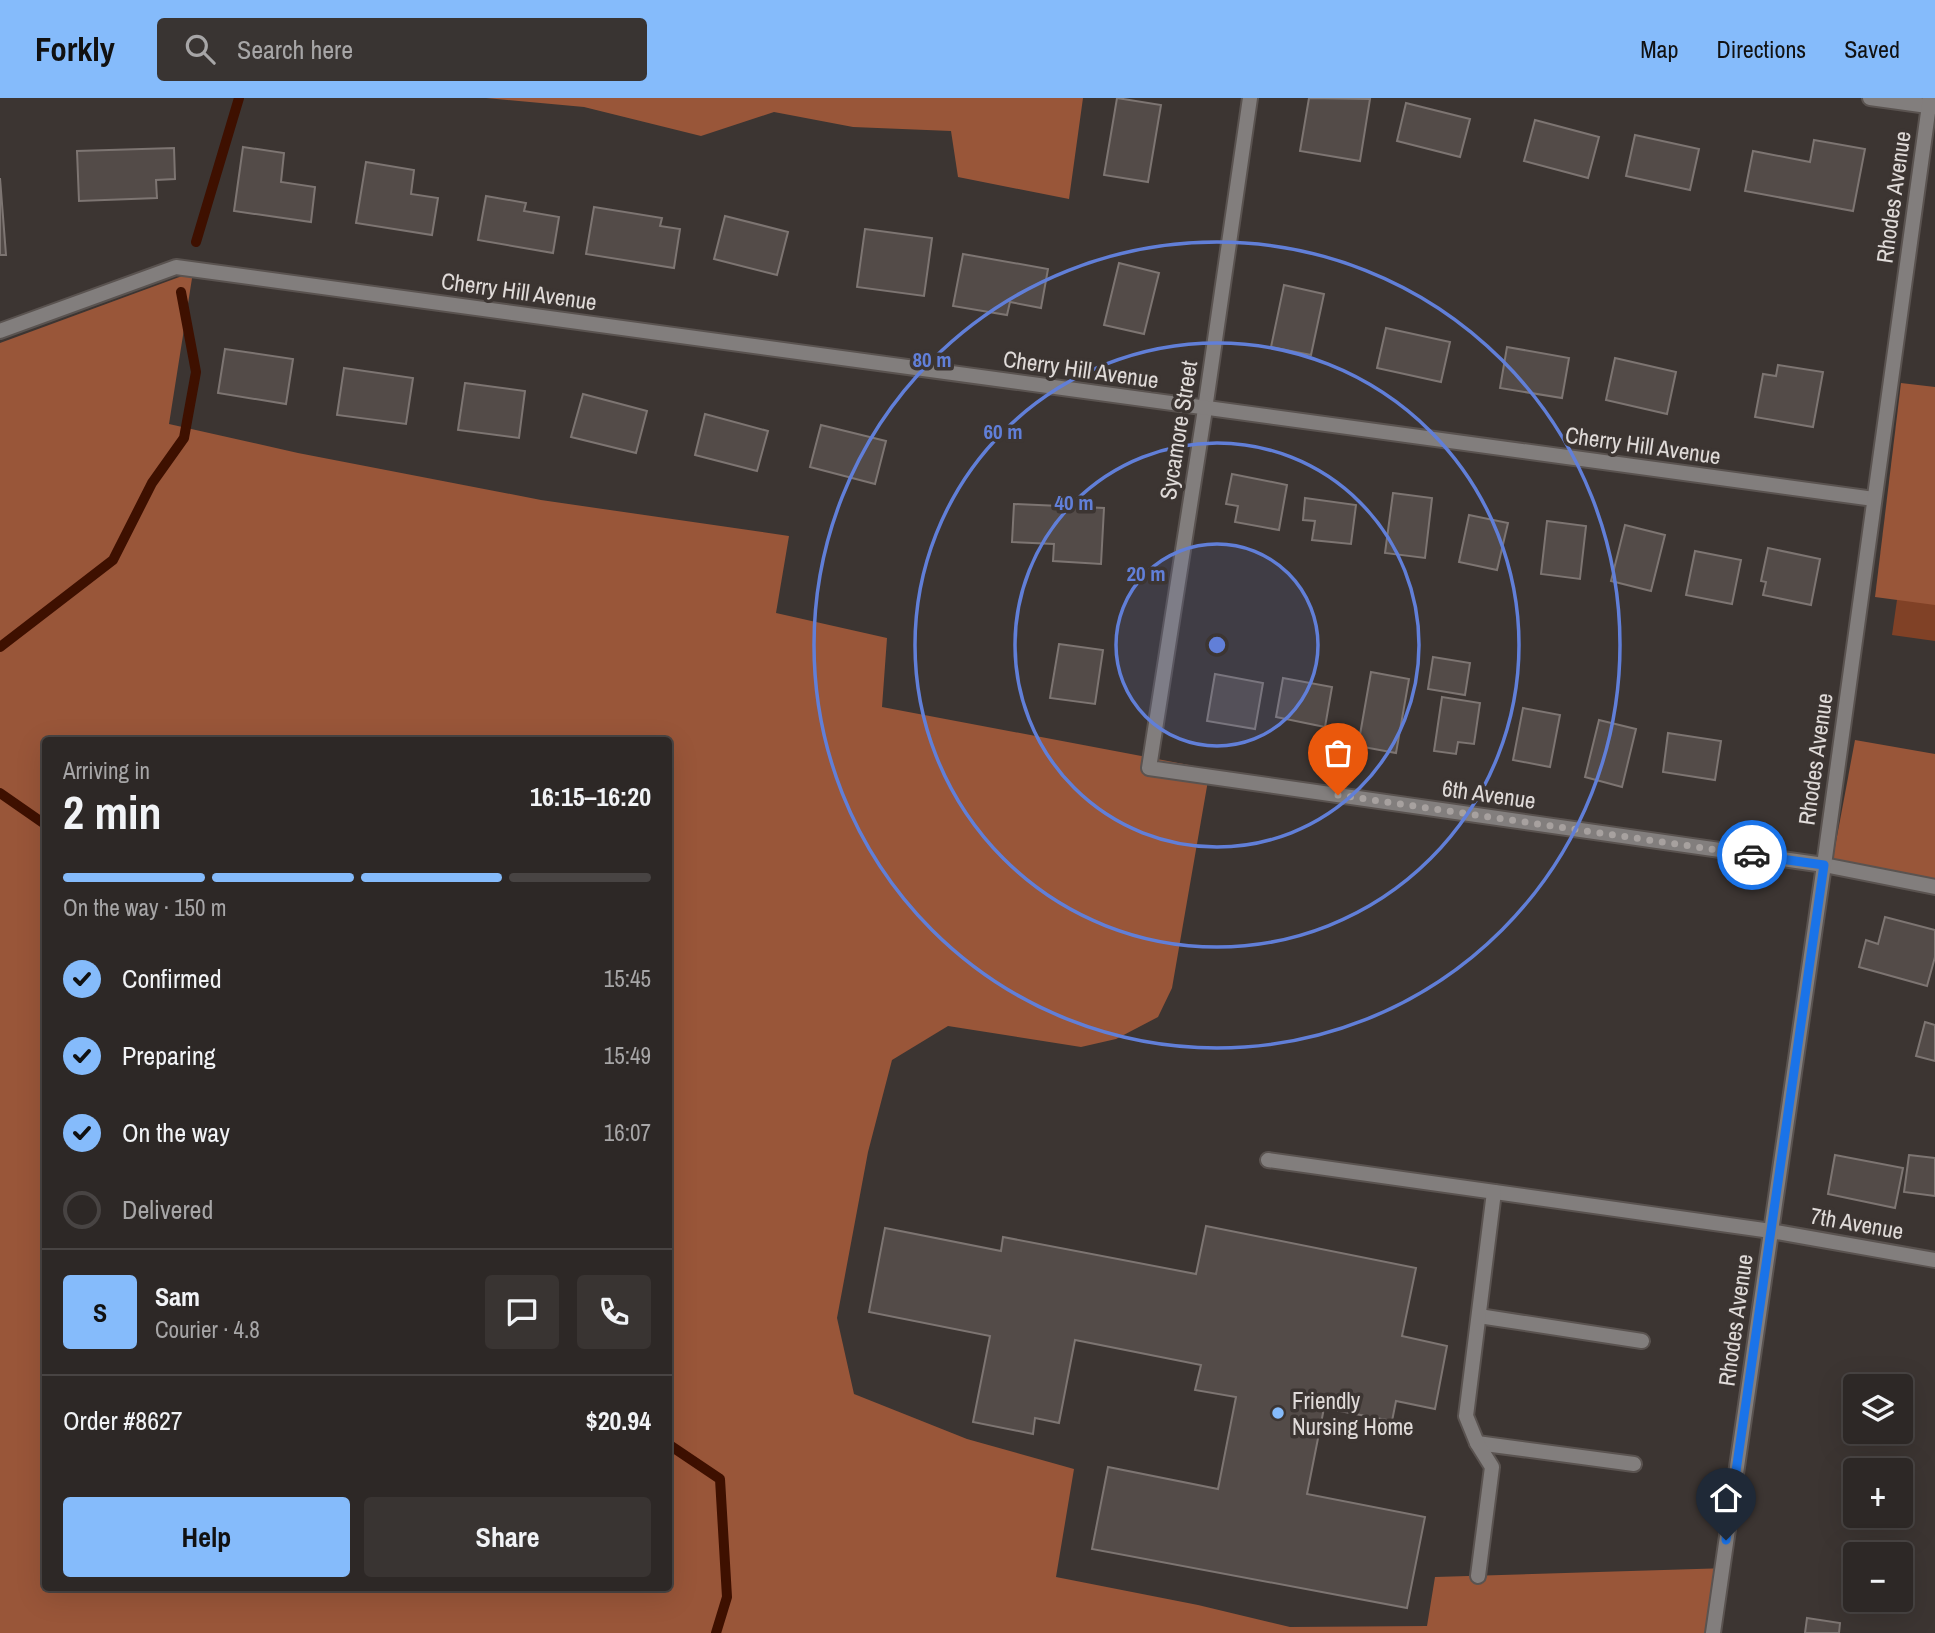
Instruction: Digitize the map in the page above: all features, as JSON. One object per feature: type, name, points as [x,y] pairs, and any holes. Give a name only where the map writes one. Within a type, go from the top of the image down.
[{"type":"street","name":"Sycamore Street","points":[[1149,768],[1250,98]]},
{"type":"street","points":[[1870,98],[1931,104]]},
{"type":"street","name":"Rhodes Avenue","points":[[1713,1633],[1931,104]]},
{"type":"street","name":"Cherry Hill Avenue","points":[[0,331],[176,267],[1874,499]]},
{"type":"street","name":"6th Avenue","points":[[1149,768],[1824,865],[1935,887]]},
{"type":"street","name":"7th Avenue","points":[[1268,1160],[1771,1231],[1935,1260]]},
{"type":"street","points":[[1478,1576],[1492,1467],[1477,1443],[1466,1416],[1494,1192]]},
{"type":"street","points":[[1479,1316],[1642,1341]]},
{"type":"street","points":[[1477,1443],[1634,1464]]},
{"type":"shaded area","points":[[486,98],[1083,98],[1069,199],[958,177],[951,131],[853,127],[774,112],[701,136],[584,107]]},
{"type":"shaded area","points":[[193,272],[169,424],[298,453],[541,500],[789,536],[776,613],[887,638],[882,707],[1210,769],[1172,988],[1158,1017],[1116,1039],[1081,1047],[948,1026],[892,1060],[868,1152],[837,1318],[854,1394],[967,1439],[1074,1469],[1056,1577],[1198,1605],[1290,1627],[1427,1626],[1435,1577],[1729,1568],[1720,1633],[0,1633],[0,343]]},
{"type":"shaded area","points":[[1901,383],[1935,387],[1935,605],[1875,597]]},
{"type":"shaded area","points":[[1926,396],[1935,398],[1935,641],[1892,635]]},
{"type":"shaded area","points":[[1855,740],[1935,754],[1935,891],[1830,874]]},
{"type":"building","points":[[1117,98],[1161,105],[1148,182],[1104,175]]},
{"type":"building","points":[[1309,98],[1370,99],[1360,161],[1300,151]]},
{"type":"building","points":[[1406,103],[1470,119],[1460,157],[1397,141]]},
{"type":"building","points":[[1535,120],[1599,137],[1588,178],[1524,161]]},
{"type":"building","points":[[1635,135],[1699,149],[1690,190],[1626,176]]},
{"type":"building","points":[[1814,140],[1865,149],[1853,211],[1745,191],[1753,151],[1810,162]]},
{"type":"building","points":[[243,147],[284,153],[281,182],[315,187],[311,222],[234,211]]},
{"type":"building","points":[[174,148],[175,179],[156,180],[157,198],[79,201],[77,151]]},
{"type":"building","points":[[366,162],[414,170],[411,194],[438,198],[432,235],[356,223]]},
{"type":"building","points":[[0,178],[6,255],[0,255]]},
{"type":"building","points":[[486,196],[526,203],[524,211],[559,217],[553,253],[478,240]]},
{"type":"building","points":[[594,207],[662,218],[660,226],[680,229],[674,268],[586,254]]},
{"type":"building","points":[[725,216],[788,232],[777,275],[714,259]]},
{"type":"building","points":[[865,229],[932,238],[924,296],[857,287]]},
{"type":"building","points":[[963,254],[1048,269],[1041,308],[1010,302],[1007,315],[953,306]]},
{"type":"building","points":[[1119,263],[1159,273],[1144,334],[1104,325]]},
{"type":"building","points":[[1284,285],[1324,294],[1311,355],[1271,347]]},
{"type":"building","points":[[1386,328],[1450,342],[1441,382],[1377,368]]},
{"type":"building","points":[[1507,347],[1569,358],[1562,398],[1500,388]]},
{"type":"building","points":[[225,349],[293,359],[286,404],[218,393]]},
{"type":"building","points":[[1615,358],[1676,372],[1667,414],[1606,400]]},
{"type":"building","points":[[1778,365],[1823,372],[1813,427],[1755,417],[1763,374],[1776,376]]},
{"type":"building","points":[[344,368],[413,378],[406,424],[337,415]]},
{"type":"building","points":[[465,383],[525,391],[519,438],[458,430]]},
{"type":"building","points":[[583,394],[647,411],[636,453],[571,437]]},
{"type":"building","points":[[705,414],[768,431],[757,471],[695,455]]},
{"type":"building","points":[[821,425],[886,441],[875,484],[810,467]]},
{"type":"building","points":[[1232,474],[1287,485],[1279,530],[1235,522],[1238,506],[1226,504]]},
{"type":"building","points":[[1393,493],[1432,498],[1425,558],[1385,553]]},
{"type":"building","points":[[1305,498],[1356,505],[1351,544],[1312,540],[1315,521],[1303,520]]},
{"type":"building","points":[[1014,504],[1104,508],[1101,564],[1053,561],[1054,544],[1012,542]]},
{"type":"building","points":[[1469,515],[1508,523],[1497,570],[1459,562]]},
{"type":"building","points":[[1547,521],[1586,526],[1580,579],[1541,574]]},
{"type":"building","points":[[1625,525],[1665,535],[1651,591],[1611,581]]},
{"type":"building","points":[[1768,548],[1820,559],[1811,605],[1763,595],[1766,582],[1761,581]]},
{"type":"building","points":[[1695,551],[1741,560],[1732,604],[1686,595]]},
{"type":"building","points":[[1059,644],[1103,650],[1095,704],[1050,698]]},
{"type":"building","points":[[1433,657],[1470,663],[1465,695],[1428,689]]},
{"type":"building","points":[[1371,672],[1409,679],[1396,753],[1358,746]]},
{"type":"building","points":[[1215,674],[1263,683],[1255,729],[1207,721]]},
{"type":"building","points":[[1283,678],[1332,687],[1325,727],[1276,717]]},
{"type":"building","points":[[1442,697],[1480,703],[1474,744],[1458,742],[1456,754],[1434,751]]},
{"type":"building","points":[[1523,708],[1560,715],[1550,767],[1513,760]]},
{"type":"building","points":[[1599,720],[1636,729],[1622,787],[1585,777]]},
{"type":"building","points":[[1668,733],[1721,741],[1715,780],[1663,772]]},
{"type":"building","points":[[1885,917],[1935,930],[1935,957],[1927,986],[1859,967],[1866,940],[1878,944]]},
{"type":"building","points":[[1925,1022],[1935,1025],[1935,1061],[1916,1056]]},
{"type":"building","points":[[1835,1155],[1903,1168],[1895,1208],[1828,1194]]},
{"type":"building","points":[[1909,1155],[1935,1158],[1935,1196],[1904,1192]]},
{"type":"building","name":"Friendly Nursing Home","points":[[1206,1226],[1416,1268],[1402,1336],[1447,1346],[1435,1409],[1396,1401],[1392,1421],[1324,1408],[1307,1494],[1425,1517],[1407,1608],[1092,1549],[1108,1467],[1218,1489],[1236,1397],[1195,1390],[1201,1365],[1075,1340],[1059,1423],[1035,1418],[1033,1434],[973,1422],[990,1336],[869,1312],[885,1228],[1001,1251],[1003,1237],[1196,1274]]},
{"type":"building","points":[[1807,1618],[1840,1623],[1839,1633],[1805,1633]]},
{"type":"waterway","points":[[196,242],[239,98]]},
{"type":"waterway","points":[[0,647],[113,560],[152,483],[184,438],[196,372],[181,292]]},
{"type":"waterway","points":[[0,793],[42,822]]},
{"type":"waterway","points":[[672,1447],[720,1479],[727,1597],[716,1633]]},
{"type":"way so far","points":[[1338,795],[1752,855]]},
{"type":"place","name":"Friendly Nursing Home","points":[[1278,1413]]},
{"type":"route","points":[[1726,1540],[1824,865],[1752,855]]}]
